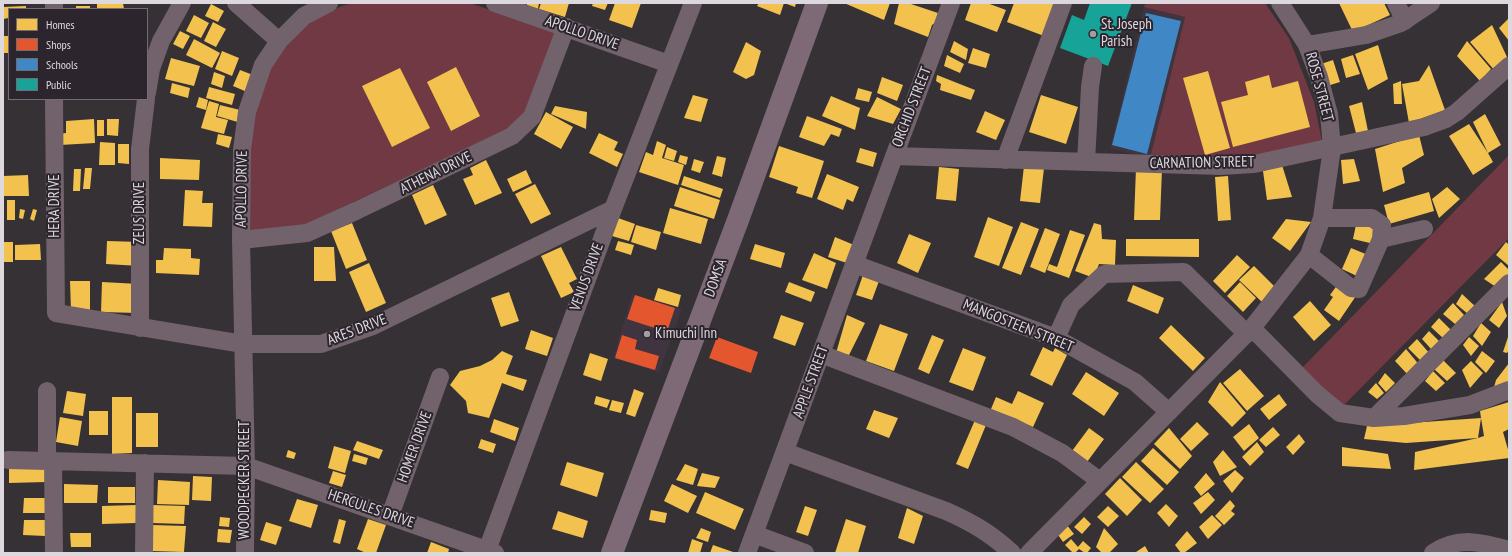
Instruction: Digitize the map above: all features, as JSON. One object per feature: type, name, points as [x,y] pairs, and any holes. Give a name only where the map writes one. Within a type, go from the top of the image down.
[{"type":"main road","name":"DOMSA","points":[[612,553],[713,287],[817,3]]},
{"type":"street","points":[[148,87],[151,69],[161,41],[182,3]]},
{"type":"street","points":[[236,3],[280,41]]},
{"type":"street","name":"APOLLO DRIVE","points":[[245,407],[241,240],[242,150],[247,112],[263,65],[280,41],[304,16],[329,3]]},
{"type":"street","name":"APOLLO DRIVE","points":[[494,3],[669,64]]},
{"type":"street","name":"VENUS DRIVE","points":[[490,552],[613,209],[692,3]]},
{"type":"street","name":"ORCHID STREET","points":[[874,211],[951,3]]},
{"type":"street","points":[[1005,160],[1063,3]]},
{"type":"street","name":"ROSE STREET","points":[[1280,3],[1307,45],[1319,77],[1329,114],[1332,148],[1323,210],[1310,255]]},
{"type":"street","points":[[1396,3],[1405,21]]},
{"type":"street","points":[[1307,45],[1366,35],[1405,21],[1431,3]]},
{"type":"street","name":"ATHENA DRIVE","points":[[241,240],[307,233],[512,136],[532,117],[566,27]]},
{"type":"street","points":[[1086,162],[1088,107],[1093,66]]},
{"type":"street","name":"CARNATION STREET","points":[[894,156],[1221,166],[1254,164],[1424,127],[1446,119],[1457,112],[1509,66]]},
{"type":"street","name":"HERA DRIVE","points":[[54,100],[56,313]]},
{"type":"street","name":"ZEUS DRIVE","points":[[140,328],[140,149],[146,100]]},
{"type":"street","name":"ARES DRIVE","points":[[56,313],[243,344],[321,344],[373,326],[613,209]]},
{"type":"street","points":[[1029,553],[1249,331],[1310,255],[1351,288],[1359,288],[1381,239],[1382,225],[1372,218],[1323,210]]},
{"type":"street","name":"APPLE STREET","points":[[747,553],[874,211]]},
{"type":"street","points":[[1381,239],[1424,229]]},
{"type":"street","name":"MANGOSTEEN STREET","points":[[854,264],[1056,338],[1135,382],[1169,412]]},
{"type":"street","points":[[1056,338],[1071,305],[1104,274],[1184,272],[1340,413],[1374,418],[1404,416],[1470,405],[1509,390]]},
{"type":"street","points":[[1374,418],[1508,286]]},
{"type":"street","points":[[821,354],[1013,428],[1062,453],[1100,481]]},
{"type":"street","name":"HOMER DRIVE","points":[[390,516],[440,377]]},
{"type":"street","points":[[47,390],[54,553]]},
{"type":"street","name":"WOODPECKER STREET","points":[[245,407],[245,553]]},
{"type":"street","points":[[785,452],[970,521],[995,538],[1012,553]]},
{"type":"street","name":"HERCULES DRIVE","points":[[8,460],[246,466],[490,552]]},
{"type":"street","points":[[144,553],[145,463]]},
{"type":"street","points":[[754,534],[805,553]]},
{"type":"street","points":[[1432,553],[1442,547],[1467,541],[1485,543],[1509,550]]},
{"type":"shaded area","points":[[353,3],[470,3],[555,32],[526,111],[508,129],[305,225],[250,231],[249,158],[255,114],[270,69],[285,48],[308,22],[342,6]]},
{"type":"shaded area","points":[[1146,3],[1265,3],[1289,38],[1314,102],[1322,141],[1252,156],[1202,159],[1150,158],[1185,17],[1144,7]]},
{"type":"shaded area","points":[[1144,7],[1185,17],[1150,158],[1110,149]]},
{"type":"shaded area","points":[[1509,155],[1509,238],[1344,405],[1302,368]]},
{"type":"shaded area","name":"Kimuchi Inn","points":[[632,294],[682,309],[659,373],[613,358]]},
{"type":"building: Homes","points":[[97,3],[123,3],[124,8],[97,8]]},
{"type":"building: Homes","points":[[527,3],[539,3],[538,9],[527,6]]},
{"type":"building: Homes","points":[[541,3],[569,3],[565,17],[539,9]]},
{"type":"building: Homes","points":[[593,3],[608,3],[605,10],[592,6]]},
{"type":"building: Homes","points":[[615,3],[641,3],[632,28],[609,20]]},
{"type":"building: Homes","points":[[759,3],[784,3],[780,15],[757,6]]},
{"type":"building: Homes","points":[[784,3],[796,3],[795,7]]},
{"type":"building: Homes","points":[[844,3],[890,3],[884,20]]},
{"type":"building: Homes","points":[[899,3],[908,3],[938,13],[936,22],[932,25],[928,37],[894,24]]},
{"type":"building: Homes","points":[[971,3],[987,3],[1006,10],[997,32],[965,20]]},
{"type":"building: Homes","points":[[1014,3],[1056,3],[1044,36],[1007,22]]},
{"type":"building: Homes","points":[[1339,3],[1384,3],[1390,15],[1353,32]]},
{"type":"building: Homes","points":[[211,4],[224,11],[218,22],[205,16]]},
{"type":"building: Homes","points":[[26,6],[26,8],[8,8],[8,18],[3,19],[3,7]]},
{"type":"building: Homes","points":[[76,6],[90,6],[90,8],[76,8]]},
{"type":"building: Homes","points":[[194,15],[209,23],[201,38],[186,31]]},
{"type":"building: Homes","points":[[1509,18],[1509,41],[1499,28]]},
{"type":"building: Homes","points":[[213,22],[226,29],[216,47],[204,41]]},
{"type":"building: Homes","points":[[1492,25],[1507,57],[1495,71],[1470,42]]},
{"type":"building: Homes","points":[[180,31],[190,36],[183,49],[173,44]]},
{"type":"building: Homes","points":[[3,36],[8,36],[8,53],[3,53]]},
{"type":"building: Homes","points":[[194,39],[220,53],[212,68],[186,55]]},
{"type":"building: Homes","points":[[954,41],[968,49],[966,60],[950,52]]},
{"type":"building: Homes","points":[[1467,41],[1491,69],[1480,81],[1457,56]]},
{"type":"building: Homes","points":[[746,42],[761,51],[754,75],[746,79],[733,72]]},
{"type":"building: Homes","points":[[1378,45],[1388,79],[1368,90],[1355,54]]},
{"type":"building: Homes","points":[[973,48],[990,54],[986,68],[968,63]]},
{"type":"building: Homes","points":[[222,51],[239,58],[232,76],[215,69]]},
{"type":"building: Homes","points":[[947,55],[964,64],[960,73],[944,66]]},
{"type":"building: Homes","points":[[1353,55],[1360,74],[1346,78],[1341,59]]},
{"type":"building: Homes","points":[[171,58],[200,66],[194,86],[165,79]]},
{"type":"building: Homes","points":[[1333,60],[1340,82],[1327,86],[1321,64]]},
{"type":"building: Homes","points":[[1429,65],[1445,110],[1409,123],[1402,84],[1419,81]]},
{"type":"building: Homes","points":[[456,67],[480,116],[451,131],[427,82]]},
{"type":"building: Homes","points":[[400,68],[430,128],[392,147],[362,86]]},
{"type":"building: Homes","points":[[240,70],[253,75],[247,92],[233,86]]},
{"type":"building: Homes","points":[[1208,71],[1230,148],[1205,155],[1183,78]]},
{"type":"building: Homes","points":[[214,72],[225,76],[222,88],[211,84]]},
{"type":"building: Homes","points":[[937,75],[975,90],[971,100],[940,90],[941,84],[936,81]]},
{"type":"building: Homes","points":[[1269,75],[1272,88],[1298,81],[1310,127],[1233,147],[1221,102],[1248,95],[1245,82]]},
{"type":"building: Homes","points":[[882,77],[903,85],[897,101],[877,93]]},
{"type":"building: Homes","points":[[1401,81],[1402,104],[1394,104],[1393,84]]},
{"type":"building: Homes","points":[[172,83],[190,88],[188,98],[170,93]]},
{"type":"building: Homes","points":[[209,87],[235,94],[232,105],[206,98]]},
{"type":"building: Homes","points":[[858,88],[872,92],[869,102],[855,99]]},
{"type":"building: Homes","points":[[693,95],[708,99],[701,122],[684,118]]},
{"type":"building: Homes","points":[[1041,95],[1078,107],[1066,144],[1029,132]]},
{"type":"building: Homes","points":[[831,96],[860,108],[855,130],[822,116]]},
{"type":"building: Homes","points":[[199,97],[208,100],[206,110],[196,107]]},
{"type":"building: Homes","points":[[877,97],[901,109],[893,124],[867,116]]},
{"type":"building: Homes","points":[[209,101],[219,104],[216,117],[228,120],[224,134],[201,128]]},
{"type":"building: Homes","points":[[1362,102],[1368,131],[1356,133],[1349,106]]},
{"type":"building: Homes","points":[[220,105],[244,111],[241,123],[217,116]]},
{"type":"building: Homes","points":[[555,106],[587,112],[586,129],[551,114]]},
{"type":"building: Homes","points":[[985,111],[1005,120],[996,140],[976,132]]},
{"type":"building: Homes","points":[[546,112],[573,127],[561,149],[534,134]]},
{"type":"building: Homes","points":[[1485,114],[1501,145],[1488,153],[1473,122]]},
{"type":"building: Homes","points":[[807,116],[842,129],[839,137],[831,134],[824,146],[799,137]]},
{"type":"building: Homes","points":[[94,119],[95,143],[60,145],[59,134],[66,133],[66,121]]},
{"type":"building: Homes","points":[[107,119],[119,119],[118,136],[107,135]]},
{"type":"building: Homes","points":[[97,120],[104,120],[104,136],[97,136]]},
{"type":"building: Homes","points":[[1469,124],[1493,162],[1473,175],[1449,136]]},
{"type":"building: Homes","points":[[599,133],[618,142],[614,150],[623,154],[617,167],[589,153]]},
{"type":"building: Homes","points":[[218,134],[232,137],[229,148],[216,144]]},
{"type":"building: Homes","points":[[1419,135],[1424,155],[1402,168],[1405,183],[1383,192],[1375,149]]},
{"type":"building: Homes","points":[[657,141],[666,145],[662,158],[684,165],[678,185],[639,172],[646,152],[653,155]]},
{"type":"building: Homes","points":[[100,142],[115,143],[115,165],[99,165]]},
{"type":"building: Homes","points":[[118,144],[129,144],[129,164],[118,163]]},
{"type":"building: Homes","points":[[779,146],[824,161],[812,198],[796,193],[798,187],[769,177]]},
{"type":"building: Homes","points":[[667,147],[677,151],[674,161],[664,158]]},
{"type":"building: Homes","points":[[860,148],[877,153],[873,167],[856,162]]},
{"type":"building: Homes","points":[[680,155],[688,157],[686,165],[678,162]]},
{"type":"building: Homes","points":[[717,156],[726,158],[722,177],[712,174]]},
{"type":"building: Homes","points":[[160,158],[200,160],[199,180],[160,179]]},
{"type":"building: Homes","points":[[694,159],[704,162],[700,173],[691,170]]},
{"type":"building: Homes","points":[[1354,159],[1360,181],[1343,184],[1341,160]]},
{"type":"building: Homes","points":[[486,160],[502,193],[475,205],[463,179],[473,175],[470,168]]},
{"type":"building: Homes","points":[[1282,165],[1292,197],[1267,200],[1263,171]]},
{"type":"building: Homes","points":[[1024,166],[1044,168],[1040,203],[1020,201]]},
{"type":"building: Homes","points":[[939,167],[959,169],[956,201],[936,199]]},
{"type":"building: Homes","points":[[85,168],[92,168],[90,189],[83,189]]},
{"type":"building: Homes","points":[[1136,168],[1162,169],[1160,220],[1134,220]]},
{"type":"building: Homes","points":[[74,169],[81,169],[80,191],[73,191]]},
{"type":"building: Homes","points":[[526,170],[532,183],[513,192],[507,179]]},
{"type":"building: Homes","points":[[827,174],[859,187],[853,202],[847,199],[843,210],[817,199]]},
{"type":"building: Homes","points":[[28,175],[29,196],[3,196],[3,176]]},
{"type":"building: Homes","points":[[684,176],[723,189],[720,198],[681,185]]},
{"type":"building: Homes","points":[[1228,176],[1231,220],[1218,221],[1215,177]]},
{"type":"building: Homes","points":[[535,184],[551,214],[531,224],[515,194]]},
{"type":"building: Homes","points":[[433,185],[447,215],[425,225],[412,195]]},
{"type":"building: Homes","points":[[680,187],[720,200],[714,219],[674,206]]},
{"type":"building: Homes","points":[[1447,187],[1460,199],[1439,218],[1432,199]]},
{"type":"building: Homes","points":[[185,190],[203,191],[202,203],[213,203],[212,227],[183,226]]},
{"type":"building: Homes","points":[[1429,192],[1434,211],[1389,224],[1384,205]]},
{"type":"building: Homes","points":[[7,200],[15,200],[15,220],[7,220]]},
{"type":"building: Homes","points":[[670,208],[708,219],[701,244],[663,233]]},
{"type":"building: Homes","points":[[20,209],[25,210],[23,219],[19,218]]},
{"type":"building: Homes","points":[[33,209],[37,210],[34,221],[30,219]]},
{"type":"building: Homes","points":[[988,217],[1013,227],[999,266],[974,257]]},
{"type":"building: Homes","points":[[618,218],[635,224],[629,241],[612,236]]},
{"type":"building: Homes","points":[[1286,219],[1311,222],[1290,251],[1272,238]]},
{"type":"building: Homes","points":[[1357,220],[1378,225],[1374,244],[1353,239]]},
{"type":"building: Homes","points":[[1021,222],[1039,229],[1021,275],[1002,268]]},
{"type":"building: Homes","points":[[352,223],[367,260],[346,269],[331,231]]},
{"type":"building: Homes","points":[[1094,223],[1101,225],[1102,239],[1116,240],[1115,265],[1099,264],[1094,278],[1075,271]]},
{"type":"building: Homes","points":[[636,225],[661,232],[656,250],[631,242]]},
{"type":"building: Homes","points":[[1045,228],[1060,234],[1045,273],[1030,267]]},
{"type":"building: Homes","points":[[1070,230],[1085,235],[1069,278],[1047,270],[1049,264],[1057,267]]},
{"type":"building: Homes","points":[[909,234],[931,243],[918,273],[897,263]]},
{"type":"building: Homes","points":[[835,237],[854,245],[847,263],[828,257]]},
{"type":"building: Homes","points":[[1126,239],[1199,239],[1199,257],[1126,256]]},
{"type":"building: Homes","points":[[107,241],[141,242],[140,266],[106,264]]},
{"type":"building: Homes","points":[[618,241],[634,245],[631,255],[615,250]]},
{"type":"building: Homes","points":[[3,242],[13,242],[13,262],[3,262]]},
{"type":"building: Homes","points":[[1506,242],[1509,245],[1509,266],[1496,255]]},
{"type":"building: Homes","points":[[40,244],[41,260],[15,260],[15,245]]},
{"type":"building: Homes","points":[[755,244],[785,253],[781,268],[750,259]]},
{"type":"building: Homes","points":[[314,247],[334,247],[336,281],[314,281]]},
{"type":"building: Homes","points":[[561,247],[577,279],[569,283],[574,292],[561,298],[541,256]]},
{"type":"building: Homes","points":[[164,248],[191,249],[191,258],[200,259],[199,275],[156,273],[156,260],[163,260]]},
{"type":"building: Homes","points":[[1351,248],[1368,255],[1359,277],[1342,269]]},
{"type":"building: Homes","points":[[814,253],[836,263],[827,289],[802,280]]},
{"type":"building: Homes","points":[[1237,255],[1250,267],[1225,293],[1213,281]]},
{"type":"building: Homes","points":[[1501,262],[1509,270],[1509,277],[1499,289],[1484,279]]},
{"type":"building: Homes","points":[[369,263],[386,303],[366,312],[349,272]]},
{"type":"building: Homes","points":[[1254,266],[1277,289],[1263,303],[1239,280]]},
{"type":"building: Homes","points":[[863,275],[879,281],[872,300],[856,295]]},
{"type":"building: Homes","points":[[1341,280],[1358,293],[1339,321],[1324,310],[1333,297],[1330,295]]},
{"type":"building: Homes","points":[[70,281],[90,281],[90,311],[71,311]]},
{"type":"building: Homes","points":[[102,282],[139,284],[138,313],[101,312]]},
{"type":"building: Homes","points":[[789,282],[815,292],[811,302],[785,292]]},
{"type":"building: Homes","points":[[1240,282],[1256,298],[1243,312],[1227,296]]},
{"type":"building: Homes","points":[[1133,285],[1164,298],[1158,314],[1127,301]]},
{"type":"building: Homes","points":[[658,288],[681,295],[678,307],[654,300]]},
{"type":"building: Homes","points":[[509,292],[519,321],[501,327],[491,298]]},
{"type":"building: Homes","points":[[1462,294],[1477,308],[1468,314],[1456,304]]},
{"type":"building: Homes","points":[[1310,301],[1331,325],[1314,341],[1293,317]]},
{"type":"building: Homes","points":[[1502,302],[1507,316],[1499,328],[1489,320]]},
{"type":"building: Homes","points":[[1453,303],[1464,315],[1455,324],[1443,314]]},
{"type":"building: Homes","points":[[781,315],[804,323],[795,346],[773,338]]},
{"type":"building: Homes","points":[[847,315],[865,323],[849,355],[836,353]]},
{"type":"building: Homes","points":[[1439,318],[1452,331],[1444,339],[1431,327]]},
{"type":"building: Homes","points":[[1481,323],[1491,332],[1482,346],[1473,336]]},
{"type":"building: Homes","points":[[880,324],[908,334],[894,371],[866,361]]},
{"type":"building: Homes","points":[[1171,325],[1205,358],[1193,371],[1159,338]]},
{"type":"building: Homes","points":[[531,330],[553,338],[547,356],[525,349]]},
{"type":"building: Homes","points":[[1429,331],[1441,343],[1432,350],[1422,339]]},
{"type":"building: Homes","points":[[1509,334],[1509,350],[1507,353],[1503,352]]},
{"type":"building: Homes","points":[[932,335],[944,340],[929,374],[918,369]]},
{"type":"building: Homes","points":[[1469,337],[1479,346],[1471,356],[1463,345]]},
{"type":"building: Homes","points":[[1417,339],[1430,354],[1422,362],[1408,348]]},
{"type":"building: Homes","points":[[1043,347],[1053,352],[1055,348],[1067,355],[1052,386],[1030,375]]},
{"type":"building: Homes","points":[[963,348],[986,357],[973,391],[949,382]]},
{"type":"building: Homes","points":[[1406,349],[1421,367],[1409,376],[1395,361]]},
{"type":"building: Homes","points":[[502,351],[513,356],[506,374],[527,380],[523,391],[502,383],[489,418],[468,413],[466,401],[450,385],[460,371],[480,366],[492,360]]},
{"type":"building: Homes","points":[[1482,351],[1495,361],[1486,373],[1475,362]]},
{"type":"building: Homes","points":[[590,353],[608,359],[601,381],[583,375]]},
{"type":"building: Homes","points":[[1443,360],[1456,373],[1447,381],[1434,369]]},
{"type":"building: Homes","points":[[1471,361],[1483,373],[1470,388],[1462,370]]},
{"type":"building: Homes","points":[[1509,363],[1509,383],[1493,391],[1496,380]]},
{"type":"building: Homes","points":[[1240,369],[1264,396],[1247,411],[1223,383]]},
{"type":"building: Homes","points":[[1433,371],[1445,383],[1436,391],[1425,381]]},
{"type":"building: Homes","points":[[1086,372],[1119,393],[1104,416],[1072,394]]},
{"type":"building: Homes","points":[[1385,373],[1395,383],[1386,392],[1378,383]]},
{"type":"building: Homes","points":[[1220,382],[1246,413],[1232,427],[1208,402]]},
{"type":"building: Homes","points":[[1376,383],[1384,393],[1377,399],[1368,392]]},
{"type":"building: Homes","points":[[634,389],[644,393],[635,417],[626,414]]},
{"type":"building: Homes","points":[[67,391],[86,394],[83,416],[63,413]]},
{"type":"building: Homes","points":[[1018,391],[1044,403],[1033,427],[991,409],[996,397],[1012,404]]},
{"type":"building: Homes","points":[[1279,394],[1287,405],[1269,420],[1260,409]]},
{"type":"building: Homes","points":[[596,396],[610,400],[607,408],[594,404]]},
{"type":"building: Homes","points":[[112,397],[132,397],[132,453],[112,454]]},
{"type":"building: Homes","points":[[612,400],[624,403],[621,413],[609,410]]},
{"type":"building: Homes","points":[[1509,402],[1509,429],[1503,432],[1509,458],[1414,470],[1415,452],[1484,436],[1480,411]]},
{"type":"building: Homes","points":[[874,410],[898,418],[889,438],[866,429]]},
{"type":"building: Homes","points":[[89,411],[108,411],[108,435],[89,435]]},
{"type":"building: Homes","points":[[136,413],[158,413],[158,447],[136,447]]},
{"type":"building: Homes","points":[[60,417],[82,421],[78,446],[56,442]]},
{"type":"building: Homes","points":[[1481,418],[1478,438],[1406,443],[1364,439],[1367,426]]},
{"type":"building: Homes","points":[[494,419],[519,428],[515,441],[490,432]]},
{"type":"building: Homes","points":[[975,420],[986,425],[968,469],[956,464]]},
{"type":"building: Homes","points":[[1197,422],[1209,434],[1191,451],[1180,439]]},
{"type":"building: Homes","points":[[1249,424],[1259,438],[1244,451],[1233,437]]},
{"type":"building: Homes","points":[[1273,427],[1280,435],[1266,447],[1259,440]]},
{"type":"building: Homes","points":[[1089,428],[1104,439],[1087,462],[1072,451]]},
{"type":"building: Homes","points":[[1169,428],[1192,456],[1180,469],[1154,444]]},
{"type":"building: Homes","points":[[1299,434],[1305,442],[1293,455],[1286,447]]},
{"type":"building: Homes","points":[[481,439],[496,444],[493,453],[478,448]]},
{"type":"building: Homes","points":[[357,441],[383,450],[379,459],[353,450]]},
{"type":"building: Homes","points":[[1257,442],[1264,452],[1250,466],[1242,457]]},
{"type":"building: Homes","points":[[334,446],[351,451],[345,473],[328,468]]},
{"type":"building: Homes","points":[[1342,447],[1388,454],[1391,469],[1342,466]]},
{"type":"building: Homes","points":[[1153,448],[1179,472],[1167,485],[1141,461]]},
{"type":"building: Homes","points":[[288,450],[296,453],[294,459],[286,457]]},
{"type":"building: Homes","points":[[1223,450],[1237,467],[1220,476],[1213,462]]},
{"type":"building: Homes","points":[[354,454],[368,458],[366,465],[352,461]]},
{"type":"building: Homes","points":[[46,462],[46,482],[9,483],[9,463]]},
{"type":"building: Homes","points":[[567,462],[604,473],[597,497],[560,485]]},
{"type":"building: Homes","points":[[1136,462],[1164,489],[1150,503],[1122,477]]},
{"type":"building: Homes","points":[[685,464],[698,469],[693,485],[676,480]]},
{"type":"building: Homes","points":[[1235,470],[1244,478],[1232,493],[1223,481]]},
{"type":"building: Homes","points":[[333,471],[346,475],[342,487],[329,483]]},
{"type":"building: Homes","points":[[702,473],[720,477],[715,488],[697,486]]},
{"type":"building: Homes","points":[[1206,473],[1215,484],[1201,496],[1194,487]]},
{"type":"building: Homes","points":[[193,476],[212,477],[211,501],[192,500]]},
{"type":"building: Homes","points":[[1120,478],[1142,500],[1127,516],[1105,494]]},
{"type":"building: Homes","points":[[158,480],[190,482],[189,505],[157,504]]},
{"type":"building: Homes","points":[[64,484],[98,485],[97,503],[64,503]]},
{"type":"building: Homes","points":[[672,484],[697,496],[688,513],[664,501]]},
{"type":"building: Homes","points":[[108,487],[135,487],[135,503],[108,503]]},
{"type":"building: Homes","points":[[705,492],[744,509],[735,530],[696,513]]},
{"type":"building: Homes","points":[[1208,492],[1215,500],[1201,514],[1193,503]]},
{"type":"building: Homes","points":[[24,498],[45,498],[45,513],[23,513]]},
{"type":"building: Homes","points":[[297,499],[318,505],[311,528],[289,521]]},
{"type":"building: Homes","points":[[1230,500],[1235,506],[1231,511],[1235,514],[1224,525],[1215,516]]},
{"type":"building: Homes","points":[[1166,504],[1178,516],[1169,527],[1157,513]]},
{"type":"building: Homes","points":[[136,505],[136,523],[102,524],[102,506]]},
{"type":"building: Homes","points":[[152,505],[185,506],[184,524],[152,523]]},
{"type":"building: Homes","points":[[805,506],[817,510],[808,536],[796,532]]},
{"type":"building: Homes","points":[[1108,506],[1119,516],[1108,527],[1097,517]]},
{"type":"building: Homes","points":[[907,508],[923,516],[914,544],[898,538]]},
{"type":"building: Homes","points":[[651,510],[667,513],[665,523],[649,520]]},
{"type":"building: Homes","points":[[558,511],[588,521],[583,538],[552,529]]},
{"type":"building: Homes","points":[[1212,515],[1222,525],[1208,539],[1199,527]]},
{"type":"building: Homes","points":[[220,517],[230,518],[229,527],[219,526]]},
{"type":"building: Homes","points":[[1084,517],[1091,524],[1082,534],[1074,527]]},
{"type":"building: Homes","points":[[339,519],[346,521],[340,544],[333,542]]},
{"type":"building: Homes","points":[[368,519],[386,525],[376,553],[366,553],[357,549]]},
{"type":"building: Homes","points":[[846,519],[866,526],[858,553],[835,553]]},
{"type":"building: Homes","points":[[24,520],[45,520],[45,536],[23,535]]},
{"type":"building: Homes","points":[[266,522],[282,527],[276,545],[260,540]]},
{"type":"building: Homes","points":[[1066,524],[1074,534],[1063,542],[1056,532]]},
{"type":"building: Homes","points":[[152,525],[186,526],[184,552],[151,551]]},
{"type":"building: Homes","points":[[701,528],[711,532],[708,542],[696,538]]},
{"type":"building: Homes","points":[[1104,528],[1118,544],[1109,553],[1102,553],[1096,547]]},
{"type":"building: Homes","points":[[218,529],[232,530],[230,543],[217,542]]},
{"type":"building: Homes","points":[[1187,531],[1197,543],[1184,553],[1181,553],[1175,545]]},
{"type":"building: Homes","points":[[70,533],[91,533],[91,547],[71,547]]},
{"type":"building: Homes","points":[[692,539],[703,543],[700,553],[688,553]]},
{"type":"building: Homes","points":[[1071,539],[1078,547],[1083,541],[1091,548],[1087,553],[1079,549],[1073,553],[1065,545]]},
{"type":"building: Homes","points":[[431,542],[449,549],[448,553],[427,553]]},
{"type":"building: Homes","points":[[713,545],[736,553],[710,553]]},
{"type":"building: Homes","points":[[1145,546],[1149,553],[1136,553],[1136,552]]},
{"type":"building: Shops","points":[[635,295],[675,308],[667,332],[627,319]]},
{"type":"building: Shops","points":[[622,335],[637,340],[635,349],[659,356],[655,370],[615,358]]},
{"type":"building: Shops","points":[[717,337],[758,352],[751,373],[709,358]]},
{"type":"building: Schools","points":[[1146,13],[1181,21],[1147,154],[1112,145]]},
{"type":"building: Public","name":"St. Joseph Parish","points":[[1090,3],[1132,3],[1108,66],[1060,48],[1072,15],[1084,20]]},
{"type":"place","name":"St. Joseph Parish","points":[[1093,34]]},
{"type":"place","name":"Kimuchi Inn","points":[[647,334]]}]
